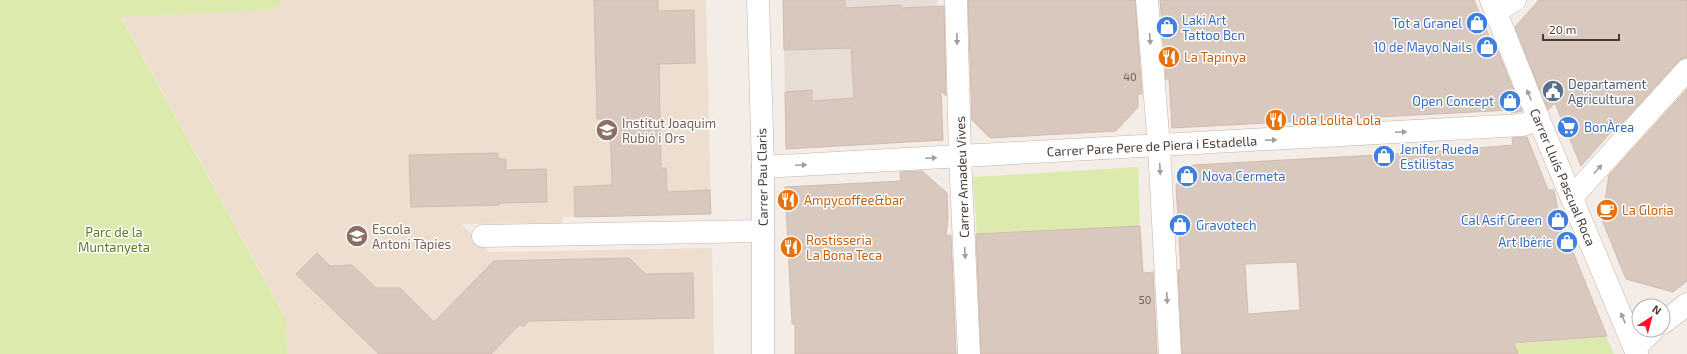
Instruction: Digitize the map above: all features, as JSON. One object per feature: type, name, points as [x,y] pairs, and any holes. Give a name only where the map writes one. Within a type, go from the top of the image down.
[{"type":"street","name":"Carrer Pau Claris","points":[[758,0],[763,231],[762,354]]},
{"type":"street","name":"Carrer Amadeu Vives","points":[[956,0],[960,156],[970,354]]},
{"type":"street","points":[[1147,0],[1158,146],[1170,354]]},
{"type":"street","points":[[1492,4],[1505,6],[1515,0]]},
{"type":"street","name":"Carrer Lluís Pascual Roca","points":[[1492,4],[1636,351]]},
{"type":"street","points":[[1572,197],[1687,70]]},
{"type":"street","name":"Carrer Pare Pere de Piera i Estadella","points":[[762,166],[1158,146],[1522,125],[1531,122],[1537,115]]},
{"type":"street","points":[[483,236],[763,231]]},
{"type":"street","points":[[1671,316],[1687,304]]},
{"type":"street","points":[[1636,351],[1647,338]]},
{"type":"shaded area","points":[[283,0],[706,0],[711,214],[563,217],[562,223],[461,224],[489,252],[712,248],[714,354],[287,354],[286,318],[121,16],[274,10]]},
{"type":"shaded area","points":[[783,0],[937,0],[943,140],[786,149]]},
{"type":"green space","name":"Parc de la Muntanyeta","points":[[0,0],[283,0],[274,10],[121,17],[286,319],[287,354],[0,354]]},
{"type":"green space","points":[[1138,167],[1140,226],[977,234],[973,177]]},
{"type":"green space","points":[[1606,336],[1614,354],[1518,354],[1514,344]]},
{"type":"building","points":[[594,0],[658,0],[658,11],[694,10],[695,63],[659,64],[661,168],[666,168],[667,192],[710,190],[711,214],[575,217],[574,187],[612,185],[610,119],[597,119]]},
{"type":"building","points":[[783,0],[845,0],[845,8],[901,5],[901,8],[944,6],[946,96],[941,91],[943,140],[786,149],[785,92],[812,90],[812,101],[854,98],[851,48],[784,50]]},
{"type":"building","points":[[968,0],[1135,0],[1142,94],[1138,94],[1138,107],[1116,131],[990,138],[972,120]]},
{"type":"building","points":[[1160,0],[1474,0],[1495,51],[1497,49],[1522,111],[1511,113],[1511,110],[1172,128],[1169,78],[1166,80]]},
{"type":"building","points":[[1539,0],[1687,0],[1687,58],[1683,58],[1678,62],[1616,130],[1616,126],[1581,166],[1555,103],[1548,110],[1515,27]]},
{"type":"building","points":[[1687,89],[1687,281],[1673,292],[1626,279],[1602,220],[1609,175]]},
{"type":"building","points":[[1527,137],[1548,190],[1554,190],[1558,215],[1607,336],[1514,343],[1518,354],[1182,354],[1178,270],[1181,270],[1176,185],[1193,165],[1431,152],[1513,145],[1512,138]],"holes":[[[1297,262],[1300,310],[1248,314],[1245,264]]]},
{"type":"building","points":[[498,153],[498,159],[506,159],[506,170],[546,169],[547,202],[499,203],[499,205],[411,207],[409,155]]},
{"type":"building","points":[[922,171],[947,193],[948,218],[946,236],[951,235],[956,354],[795,354],[795,324],[792,324],[785,187],[901,181],[900,172]]},
{"type":"building","points":[[1140,226],[1143,273],[1153,272],[1157,354],[981,354],[976,234]]},
{"type":"building","points":[[317,253],[330,266],[352,265],[376,288],[400,288],[434,322],[494,261],[629,258],[645,274],[693,273],[694,318],[529,321],[523,327],[520,324],[491,354],[379,354],[296,274]]},
{"type":"place","name":"Tot a Granel","points":[[1477,23]]},
{"type":"place","name":"Laki Art Tattoo Bcn","points":[[1167,27]]},
{"type":"place","name":"10 de Mayo Nails","points":[[1487,47]]},
{"type":"place","name":"La Tapinya","points":[[1169,57]]},
{"type":"place","name":"Departament Agricultura","points":[[1553,91]]},
{"type":"place","name":"Open Concept","points":[[1510,101]]},
{"type":"place","name":"Lola Lolita Lola","points":[[1276,120]]},
{"type":"place","name":"BonÀrea","points":[[1568,127]]},
{"type":"place","name":"Institut Joaquim Rubió i Ors","points":[[607,130]]},
{"type":"place","name":"Jenifer Rueda Estilistas","points":[[1384,156]]},
{"type":"place","name":"Nova Cermeta","points":[[1187,176]]},
{"type":"place","name":"Ampycoffee&bar","points":[[788,200]]},
{"type":"place","name":"La Gloria","points":[[1607,210]]},
{"type":"place","name":"Cal Asif Green","points":[[1558,220]]},
{"type":"place","name":"Gravotech","points":[[1180,225]]},
{"type":"place","name":"Escola Antoni Tàpies","points":[[357,236]]},
{"type":"place","name":"Art Ibèric","points":[[1567,242]]},
{"type":"place","name":"Rostisseria La Bona Teca","points":[[791,247]]}]
